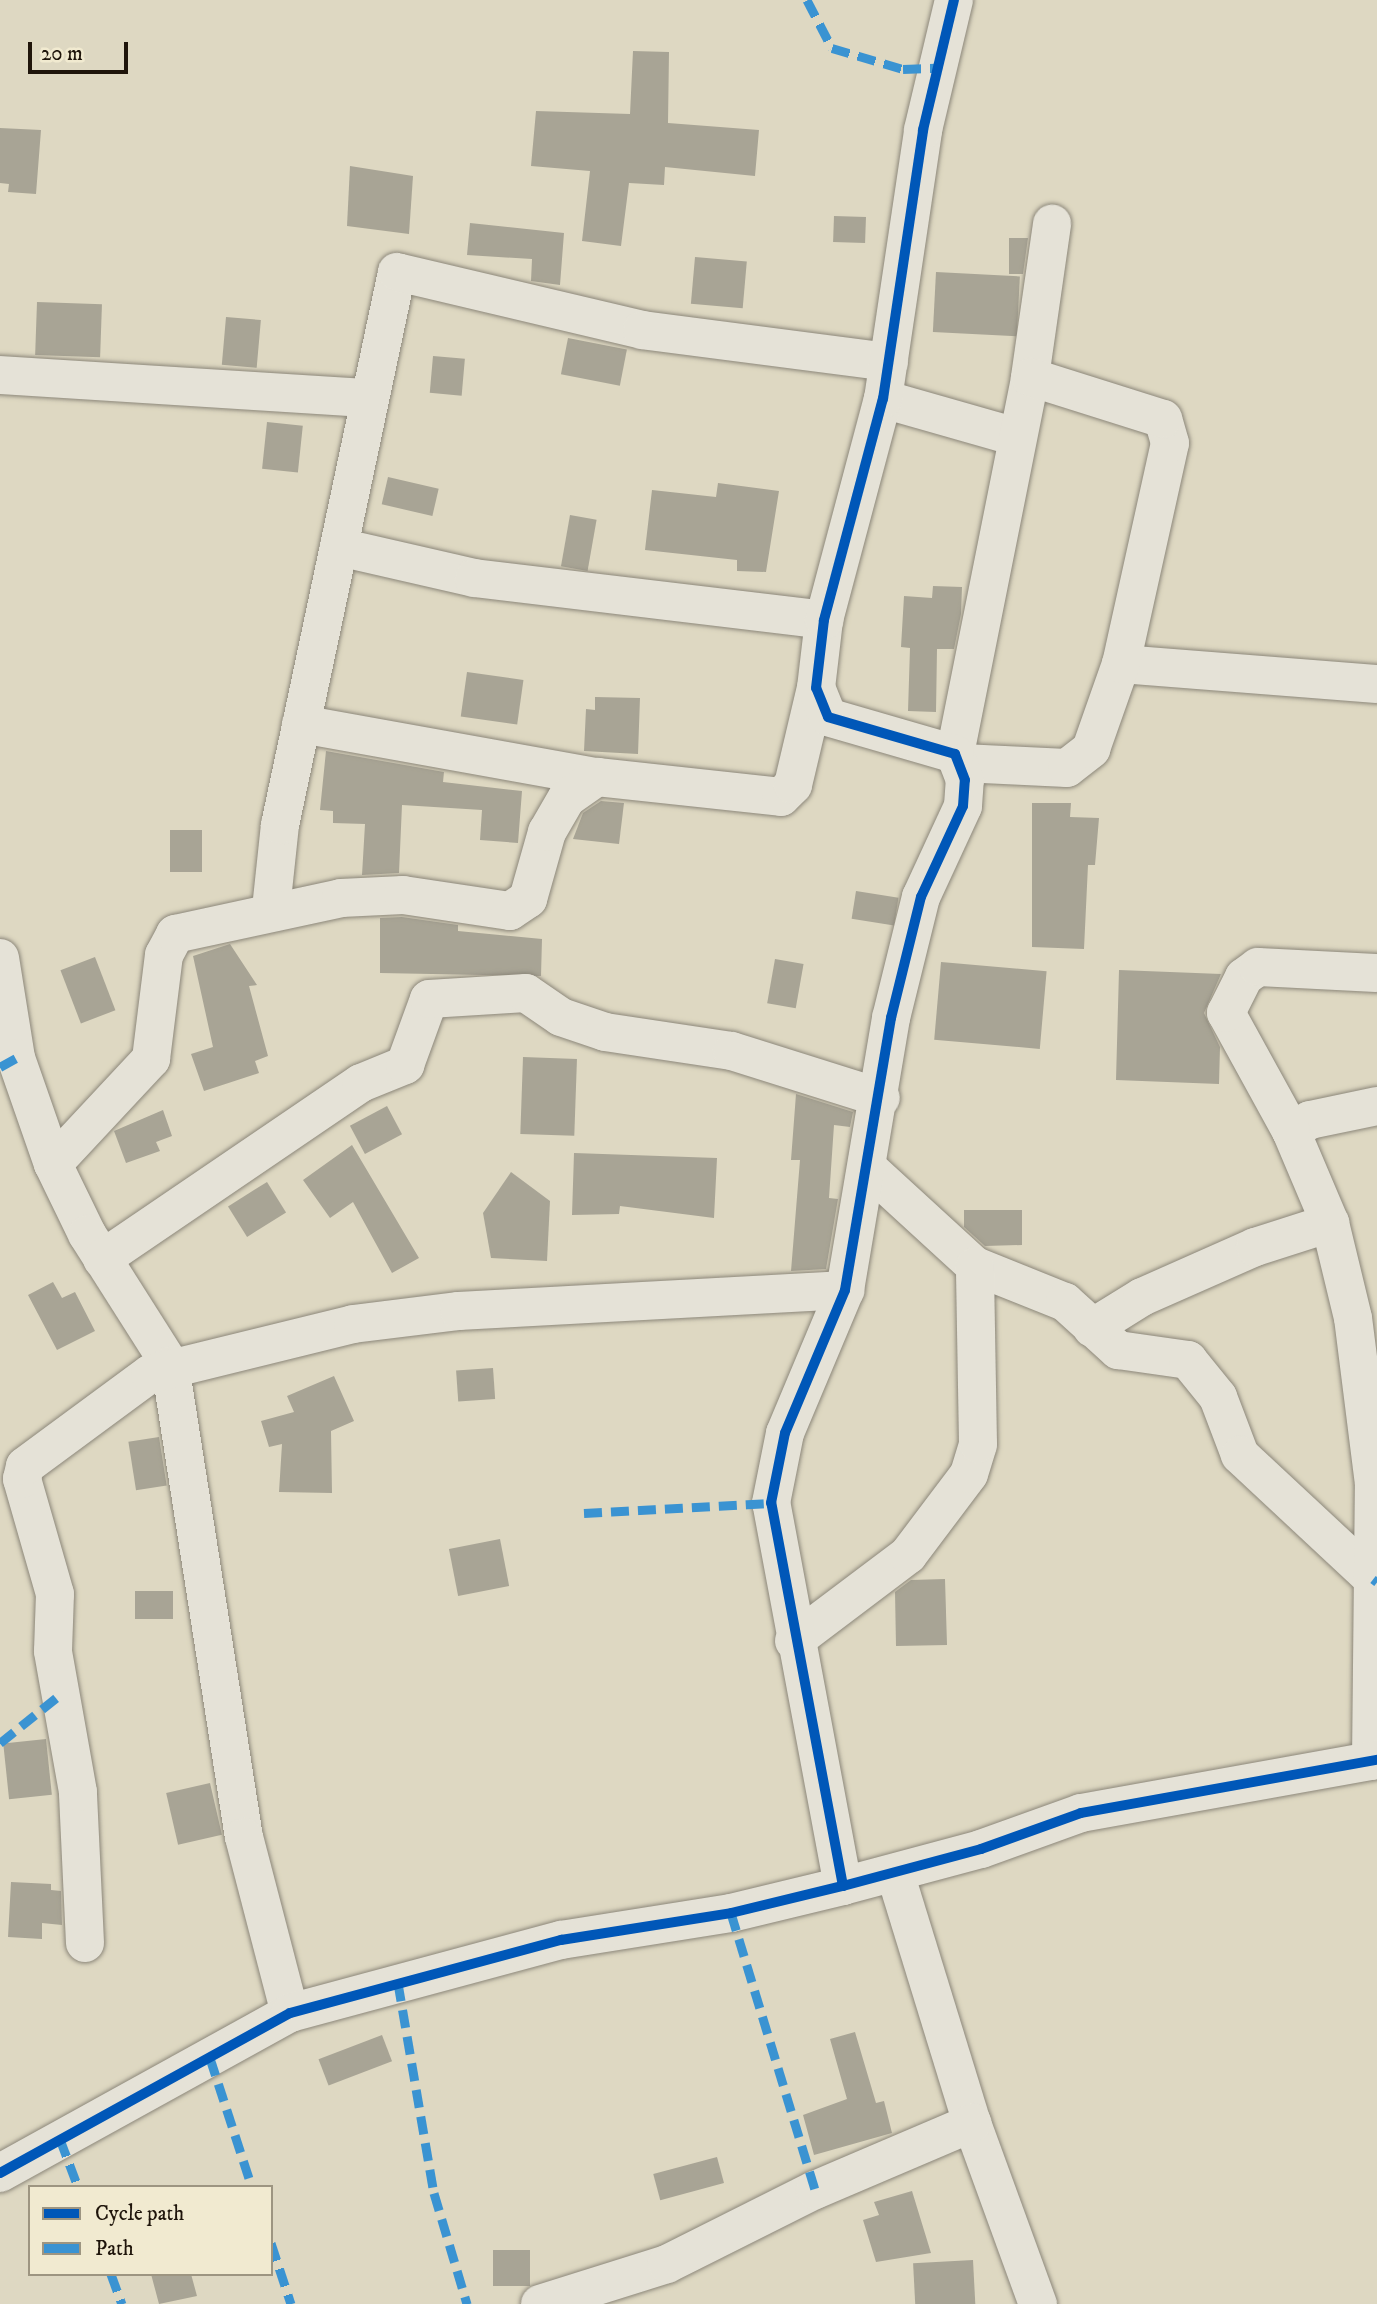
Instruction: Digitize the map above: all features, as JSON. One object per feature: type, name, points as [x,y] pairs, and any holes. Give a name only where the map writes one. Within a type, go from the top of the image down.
[{"type":"street","points":[[301,724],[597,777],[781,797],[793,785],[816,688],[824,620],[886,380],[923,130],[954,0]]},
{"type":"street","points":[[843,1886],[794,1641],[771,1503],[773,1483],[785,1433],[845,1290],[869,1169],[891,1018],[922,897],[963,806],[959,758],[1016,437],[1030,377],[1052,224]]},
{"type":"street","points":[[271,909],[301,724],[339,547],[359,471],[366,398],[392,278],[409,271],[642,330],[886,380],[1016,437]]},
{"type":"street","points":[[0,375],[366,398]]},
{"type":"street","points":[[816,688],[828,717],[959,758],[1078,765],[1091,749],[1121,664],[1169,429],[1163,419],[1030,377]]},
{"type":"street","points":[[339,547],[474,578],[824,620]]},
{"type":"street","points":[[1121,664],[1377,684]]},
{"type":"street","points":[[52,1164],[151,1059],[164,954],[176,934],[271,909],[403,895],[510,911],[527,899],[547,832],[567,798],[597,777]]},
{"type":"street","points":[[0,958],[16,1058],[52,1164],[102,1259],[170,1365],[244,1836],[290,2013]]},
{"type":"street","points":[[0,2173],[290,2013],[561,1940],[732,1913],[895,1873],[1082,1813],[1374,1760],[1374,1484],[1362,1290],[1291,1131],[1227,1022],[1227,1007],[1244,977],[1258,967],[1377,973]]},
{"type":"street","points":[[102,1259],[361,1083],[405,1065],[429,999],[526,993],[593,1028],[732,1051],[881,1098]]},
{"type":"street","points":[[1291,1131],[1310,1120],[1377,1106]]},
{"type":"street","points":[[869,1169],[975,1266],[1046,1292],[1118,1350],[1188,1360],[1218,1397],[1240,1455],[1373,1579]]},
{"type":"street","points":[[1092,1328],[1142,1297],[1255,1247],[1330,1223]]},
{"type":"street","points":[[794,1641],[908,1555],[969,1474],[978,1444],[975,1266]]},
{"type":"street","points":[[85,1943],[78,1792],[53,1651],[55,1594],[22,1474],[129,1387],[170,1365],[354,1324],[459,1311],[845,1290]]},
{"type":"street","points":[[895,1873],[972,2123],[1038,2304]]},
{"type":"street","points":[[540,2304],[667,2264],[815,2190],[972,2123]]},
{"type":"building","points":[[633,51],[669,52],[668,123],[759,130],[755,176],[665,167],[664,185],[629,183],[621,246],[582,241],[590,171],[531,166],[536,111],[630,114]]},
{"type":"building","points":[[0,128],[41,130],[36,194],[8,192],[9,184],[0,183]]},
{"type":"building","points":[[350,166],[413,176],[409,234],[347,226]]},
{"type":"building","points":[[834,216],[866,217],[865,243],[833,242]]},
{"type":"building","points":[[470,223],[564,233],[560,285],[531,281],[532,259],[467,255]]},
{"type":"building","points":[[1009,238],[1028,238],[1023,274],[1009,274]]},
{"type":"building","points":[[695,257],[747,262],[743,308],[691,304]]},
{"type":"building","points":[[936,272],[1020,276],[1017,336],[933,332]]},
{"type":"building","points":[[37,302],[102,304],[100,357],[35,355]]},
{"type":"building","points":[[226,317],[261,320],[257,368],[222,365]]},
{"type":"building","points":[[568,338],[627,349],[620,386],[561,374]]},
{"type":"building","points":[[433,356],[465,359],[462,396],[430,393]]},
{"type":"building","points":[[267,422],[303,426],[298,473],[262,469]]},
{"type":"building","points":[[388,477],[439,489],[432,516],[382,504]]},
{"type":"building","points":[[718,483],[779,491],[766,572],[737,571],[737,560],[645,550],[652,490],[716,497]]},
{"type":"building","points":[[570,515],[597,520],[588,571],[561,566]]},
{"type":"building","points":[[933,586],[962,587],[961,614],[954,649],[937,649],[936,712],[908,711],[910,648],[901,647],[904,596],[932,598]]},
{"type":"building","points":[[467,672],[523,680],[517,724],[461,717]]},
{"type":"building","points":[[595,697],[640,698],[638,754],[584,751],[586,709],[595,710]]},
{"type":"building","points":[[326,751],[444,772],[443,782],[522,791],[518,843],[480,840],[482,810],[402,805],[399,873],[362,875],[365,824],[333,823],[333,811],[320,810]]},
{"type":"building","points":[[601,801],[624,803],[619,844],[573,839],[583,813]]},
{"type":"building","points":[[1032,803],[1071,803],[1070,817],[1099,818],[1095,865],[1088,865],[1084,949],[1032,947]]},
{"type":"building","points":[[170,830],[202,830],[202,872],[170,872]]},
{"type":"building","points":[[856,891],[898,898],[894,925],[852,919]]},
{"type":"building","points":[[402,917],[458,925],[458,931],[542,939],[541,976],[380,973],[380,918]]},
{"type":"building","points":[[230,944],[257,985],[249,986],[268,1056],[255,1061],[259,1073],[204,1091],[191,1054],[213,1047],[193,956]]},
{"type":"building","points":[[95,957],[115,1010],[81,1023],[60,970]]},
{"type":"building","points":[[775,959],[804,964],[796,1008],[767,1003]]},
{"type":"building","points":[[941,962],[1047,971],[1040,1049],[934,1040]]},
{"type":"building","points":[[1119,970],[1221,974],[1204,1013],[1220,1047],[1219,1084],[1116,1080]]},
{"type":"building","points":[[523,1057],[577,1059],[574,1136],[520,1134]]},
{"type":"building","points":[[796,1094],[853,1112],[850,1127],[834,1125],[829,1198],[838,1199],[826,1269],[791,1271],[800,1160],[791,1160]]},
{"type":"building","points":[[387,1106],[402,1134],[365,1154],[350,1126]]},
{"type":"building","points":[[163,1110],[172,1136],[156,1142],[160,1151],[126,1163],[114,1131]]},
{"type":"building","points":[[352,1145],[419,1258],[392,1273],[353,1202],[330,1218],[303,1180]]},
{"type":"building","points":[[574,1153],[717,1158],[714,1218],[620,1206],[619,1214],[572,1215]]},
{"type":"building","points":[[511,1172],[550,1201],[547,1261],[491,1258],[483,1213]]},
{"type":"building","points":[[267,1182],[286,1213],[247,1237],[228,1206]]},
{"type":"building","points":[[964,1210],[1022,1210],[1022,1245],[985,1246],[964,1227]]},
{"type":"building","points":[[53,1282],[62,1298],[75,1292],[95,1331],[57,1350],[28,1295]]},
{"type":"building","points":[[493,1368],[495,1399],[458,1402],[456,1371]]},
{"type":"building","points":[[334,1376],[354,1421],[331,1431],[332,1493],[279,1492],[282,1444],[269,1447],[261,1421],[294,1412],[287,1396]]},
{"type":"building","points":[[159,1437],[167,1485],[136,1490],[128,1442]]},
{"type":"building","points":[[500,1539],[509,1586],[458,1596],[449,1549]]},
{"type":"building","points":[[945,1579],[947,1645],[896,1646],[895,1592],[911,1580]]},
{"type":"building","points":[[135,1591],[173,1591],[173,1619],[135,1619]]},
{"type":"building","points":[[46,1739],[52,1795],[9,1799],[3,1743]]},
{"type":"building","points":[[210,1783],[222,1835],[178,1845],[166,1793]]},
{"type":"building","points":[[11,1882],[51,1884],[51,1890],[61,1891],[62,1925],[42,1923],[42,1939],[8,1937]]},
{"type":"building","points":[[855,2032],[876,2103],[884,2101],[892,2133],[814,2155],[803,2115],[847,2099],[830,2039]]},
{"type":"building","points":[[382,2035],[392,2061],[329,2086],[319,2059]]},
{"type":"building","points":[[717,2157],[724,2183],[660,2200],[653,2174]]},
{"type":"building","points":[[912,2191],[931,2253],[876,2262],[863,2220],[879,2215],[874,2202]]},
{"type":"building","points":[[493,2250],[530,2250],[530,2286],[493,2286]]},
{"type":"building","points":[[973,2260],[975,2304],[915,2304],[913,2263]]},
{"type":"building","points":[[152,2276],[192,2276],[197,2296],[159,2304]]},
{"type":"marked path","points":[[807,0],[832,48],[903,69],[936,68]]},
{"type":"marked path","points":[[0,1067],[16,1058]]},
{"type":"marked path","points":[[584,1513],[771,1503]]},
{"type":"marked path","points":[[1373,1579],[1377,1582]]},
{"type":"marked path","points":[[0,1743],[61,1694]]},
{"type":"marked path","points":[[731,1913],[815,2190]]},
{"type":"marked path","points":[[398,1983],[434,2193],[467,2304]]},
{"type":"marked path","points":[[210,2058],[251,2185]]},
{"type":"marked path","points":[[60,2139],[77,2185]]},
{"type":"marked path","points":[[273,2249],[291,2304]]},
{"type":"marked path","points":[[112,2276],[122,2304]]},
{"type":"cycle path","points":[[843,1886],[771,1503],[785,1433],[845,1290],[891,1018],[921,897],[963,806],[965,780],[955,754],[828,717],[816,688],[824,620],[883,399],[923,130],[954,0]]},
{"type":"cycle path","points":[[0,2173],[290,2013],[561,1940],[731,1913],[843,1886],[981,1849],[1081,1813],[1377,1760]]}]
